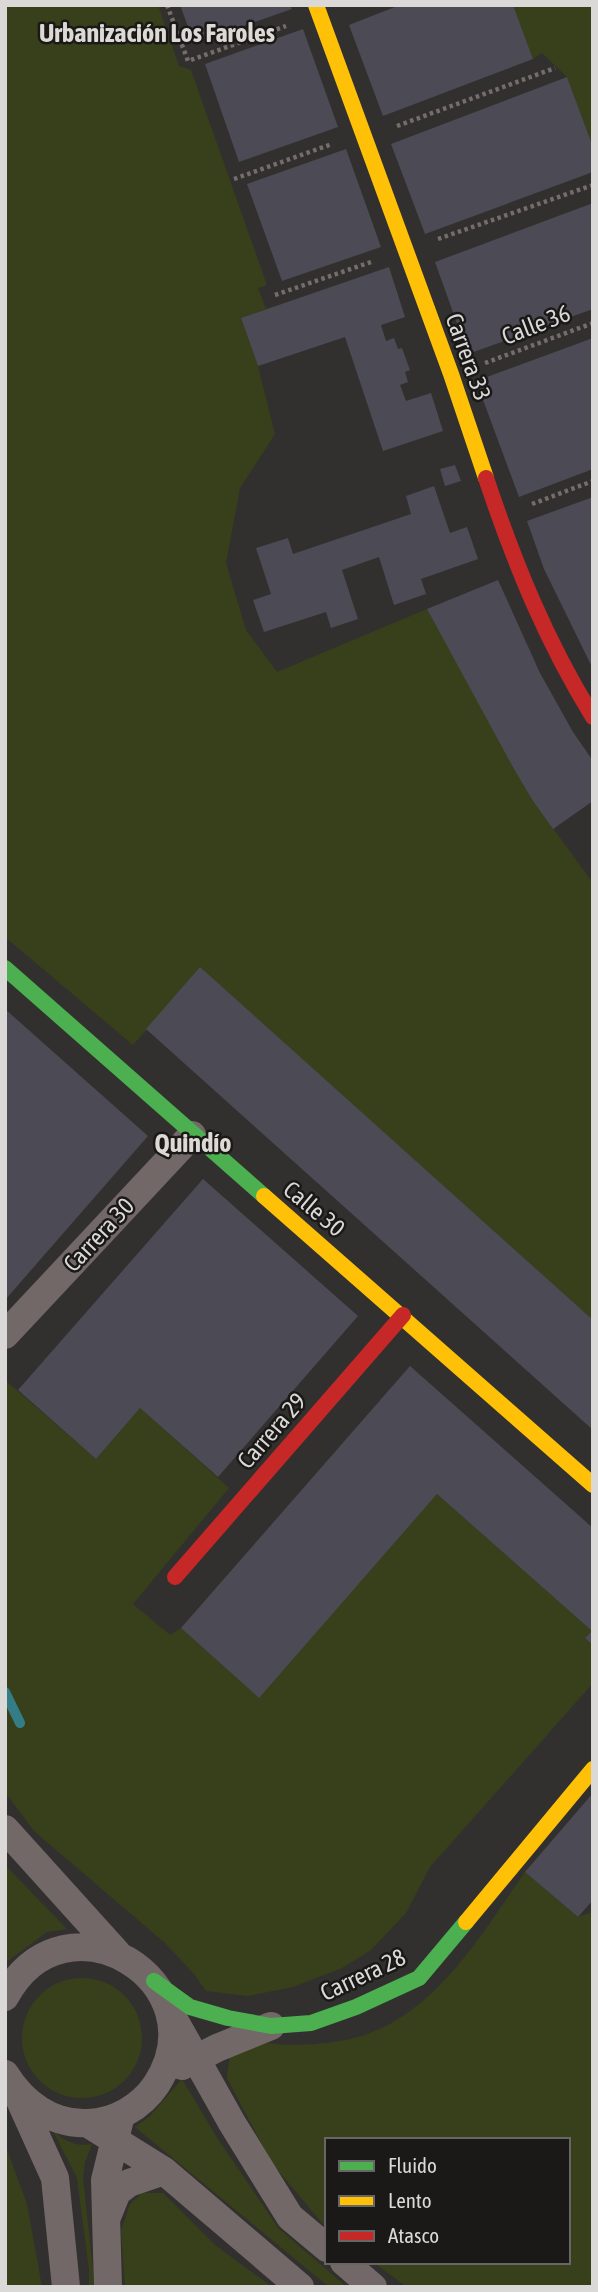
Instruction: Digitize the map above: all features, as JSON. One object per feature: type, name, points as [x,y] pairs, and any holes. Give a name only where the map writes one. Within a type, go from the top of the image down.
[{"type":"street","name":"Carrera 33","points":[[318,10],[452,375],[498,517],[536,611],[581,700],[593,717]]},
{"type":"street","name":"Calle 30","points":[[5,968],[192,1135],[403,1315],[593,1485]]},
{"type":"street","name":"Carrera 30","points":[[5,1335],[192,1135]]},
{"type":"street","name":"Carrera 29","points":[[175,1577],[403,1315]]},
{"type":"street","name":"Carrera 28","points":[[154,1981],[190,2007],[271,2026],[311,2023],[356,2007],[419,1978],[593,1769]]},
{"type":"street","points":[[5,1829],[117,1953]]},
{"type":"street","points":[[5,1997],[12,1984],[28,1967],[48,1954],[70,1948],[94,1947],[117,1953],[130,1960],[154,1981],[167,2006],[207,2063],[290,2217],[325,2246]]},
{"type":"street","points":[[108,2287],[105,2180],[118,2127],[150,2093],[160,2078],[171,2044],[167,2006]]},
{"type":"street","points":[[160,2078],[207,2063],[271,2026]]},
{"type":"street","points":[[10,2082],[30,2105],[47,2115],[66,2122],[118,2127],[164,2171],[300,2287]]},
{"type":"street","points":[[10,2082],[55,2178],[66,2287]]},
{"type":"street","points":[[105,2223],[117,2192],[129,2183],[164,2171]]},
{"type":"street","points":[[346,2264],[373,2287]]},
{"type":"path","points":[[167,5],[188,61],[318,10]]},
{"type":"path","name":"Calle 36","points":[[452,375],[593,323]]},
{"type":"path","points":[[498,517],[593,481]]},
{"type":"green space","points":[[5,5],[158,5],[179,66],[191,70],[267,285],[258,288],[266,309],[241,318],[258,366],[275,434],[240,488],[226,563],[246,630],[277,672],[427,609],[533,801],[593,883],[593,1320],[200,968],[133,1045],[5,937]]},
{"type":"green space","points":[[513,5],[593,5],[593,147],[567,77],[542,53],[533,59]]},
{"type":"green space","points":[[5,1380],[96,1459],[140,1408],[229,1488],[133,1604],[170,1635],[181,1628],[258,1697],[437,1494],[592,1631],[585,1638],[593,1645],[593,1683],[430,1867],[406,1913],[371,1950],[342,1968],[293,1987],[248,1996],[206,1991],[165,1943],[34,1831],[5,1792]]},
{"type":"green space","points":[[5,1865],[67,1929],[47,1932],[5,1963]]},
{"type":"green space","points":[[525,1872],[578,1917],[593,1912],[593,2287],[407,2287],[376,2264],[570,2264],[570,2138],[325,2138],[325,2227],[271,2162],[227,2078],[230,2054],[245,2047],[255,2044],[300,2045],[340,2041],[372,2032],[400,2018],[425,1999],[448,1976],[489,1925]]},
{"type":"green space","points":[[82,1978],[105,1983],[124,1996],[137,2015],[142,2038],[137,2061],[124,2080],[105,2093],[82,2098],[59,2093],[40,2080],[27,2061],[22,2038],[27,2015],[40,1996],[59,1983]]},
{"type":"green space","points":[[182,2079],[216,2136],[279,2229],[347,2287],[329,2287],[135,2127],[149,2117]]},
{"type":"green space","points":[[53,2131],[71,2143],[92,2144],[85,2162],[83,2178],[93,2287],[89,2287],[77,2178]]},
{"type":"green space","points":[[5,2144],[27,2204],[42,2287],[5,2287]]},
{"type":"green space","points":[[142,2193],[163,2193],[215,2245],[272,2287],[125,2287],[121,2231],[130,2204]]},
{"type":"building","points":[[180,5],[290,5],[292,9],[194,43]]},
{"type":"building","points":[[400,5],[513,5],[533,59],[383,116],[349,25]]},
{"type":"building","points":[[303,29],[338,127],[239,162],[205,64]]},
{"type":"building","points":[[567,77],[593,147],[593,172],[425,234],[391,144]]},
{"type":"building","points":[[346,149],[381,247],[282,281],[247,184]]},
{"type":"building","points":[[593,203],[593,309],[468,354],[435,262]]},
{"type":"building","points":[[389,267],[405,317],[381,325],[386,341],[394,338],[398,349],[402,348],[410,370],[405,372],[408,382],[400,385],[406,401],[431,393],[443,431],[383,451],[345,337],[258,366],[241,318]]},
{"type":"building","points":[[593,338],[593,469],[519,497],[476,381]]},
{"type":"building","points":[[455,465],[461,481],[445,486],[440,469]]},
{"type":"building","points":[[434,486],[450,533],[467,527],[478,559],[421,579],[426,594],[394,605],[379,557],[342,570],[358,619],[331,628],[326,612],[264,632],[253,600],[271,594],[256,548],[288,538],[293,554],[411,514],[406,496]]},
{"type":"building","points":[[593,497],[593,669],[544,569],[527,521]]},
{"type":"building","points":[[498,580],[540,673],[573,732],[593,761],[593,801],[553,829],[514,769],[427,609]]},
{"type":"building","points":[[200,967],[593,1320],[593,1430],[146,1029]]},
{"type":"building","points":[[5,1009],[148,1136],[5,1300]]},
{"type":"building","points":[[203,1179],[358,1316],[218,1477],[140,1408],[96,1459],[18,1390]]},
{"type":"building","points":[[410,1366],[593,1528],[593,1645],[585,1638],[592,1631],[437,1494],[259,1698],[181,1628]]},
{"type":"building","points":[[593,1793],[593,1900],[578,1917],[525,1872]]},
{"type":"waterway","points":[[5,1692],[20,1723]]},
{"type":"traffic: fast","points":[[5,968],[264,1196]]},
{"type":"traffic: fast","points":[[154,1981],[190,2007],[228,2018],[271,2026],[311,2023],[356,2007],[419,1978],[466,1922]]},
{"type":"traffic: slow","points":[[316,5],[451,374],[486,478]]},
{"type":"traffic: slow","points":[[264,1196],[593,1485]]},
{"type":"traffic: slow","points":[[466,1922],[593,1769]]},
{"type":"traffic: jam","points":[[486,478],[532,600],[560,659],[593,717]]},
{"type":"traffic: jam","points":[[175,1577],[403,1315]]},
{"type":"district","name":"Urbanización Los Faroles","points":[[157,33]]},
{"type":"district","name":"Quindío","points":[[193,1143]]}]
